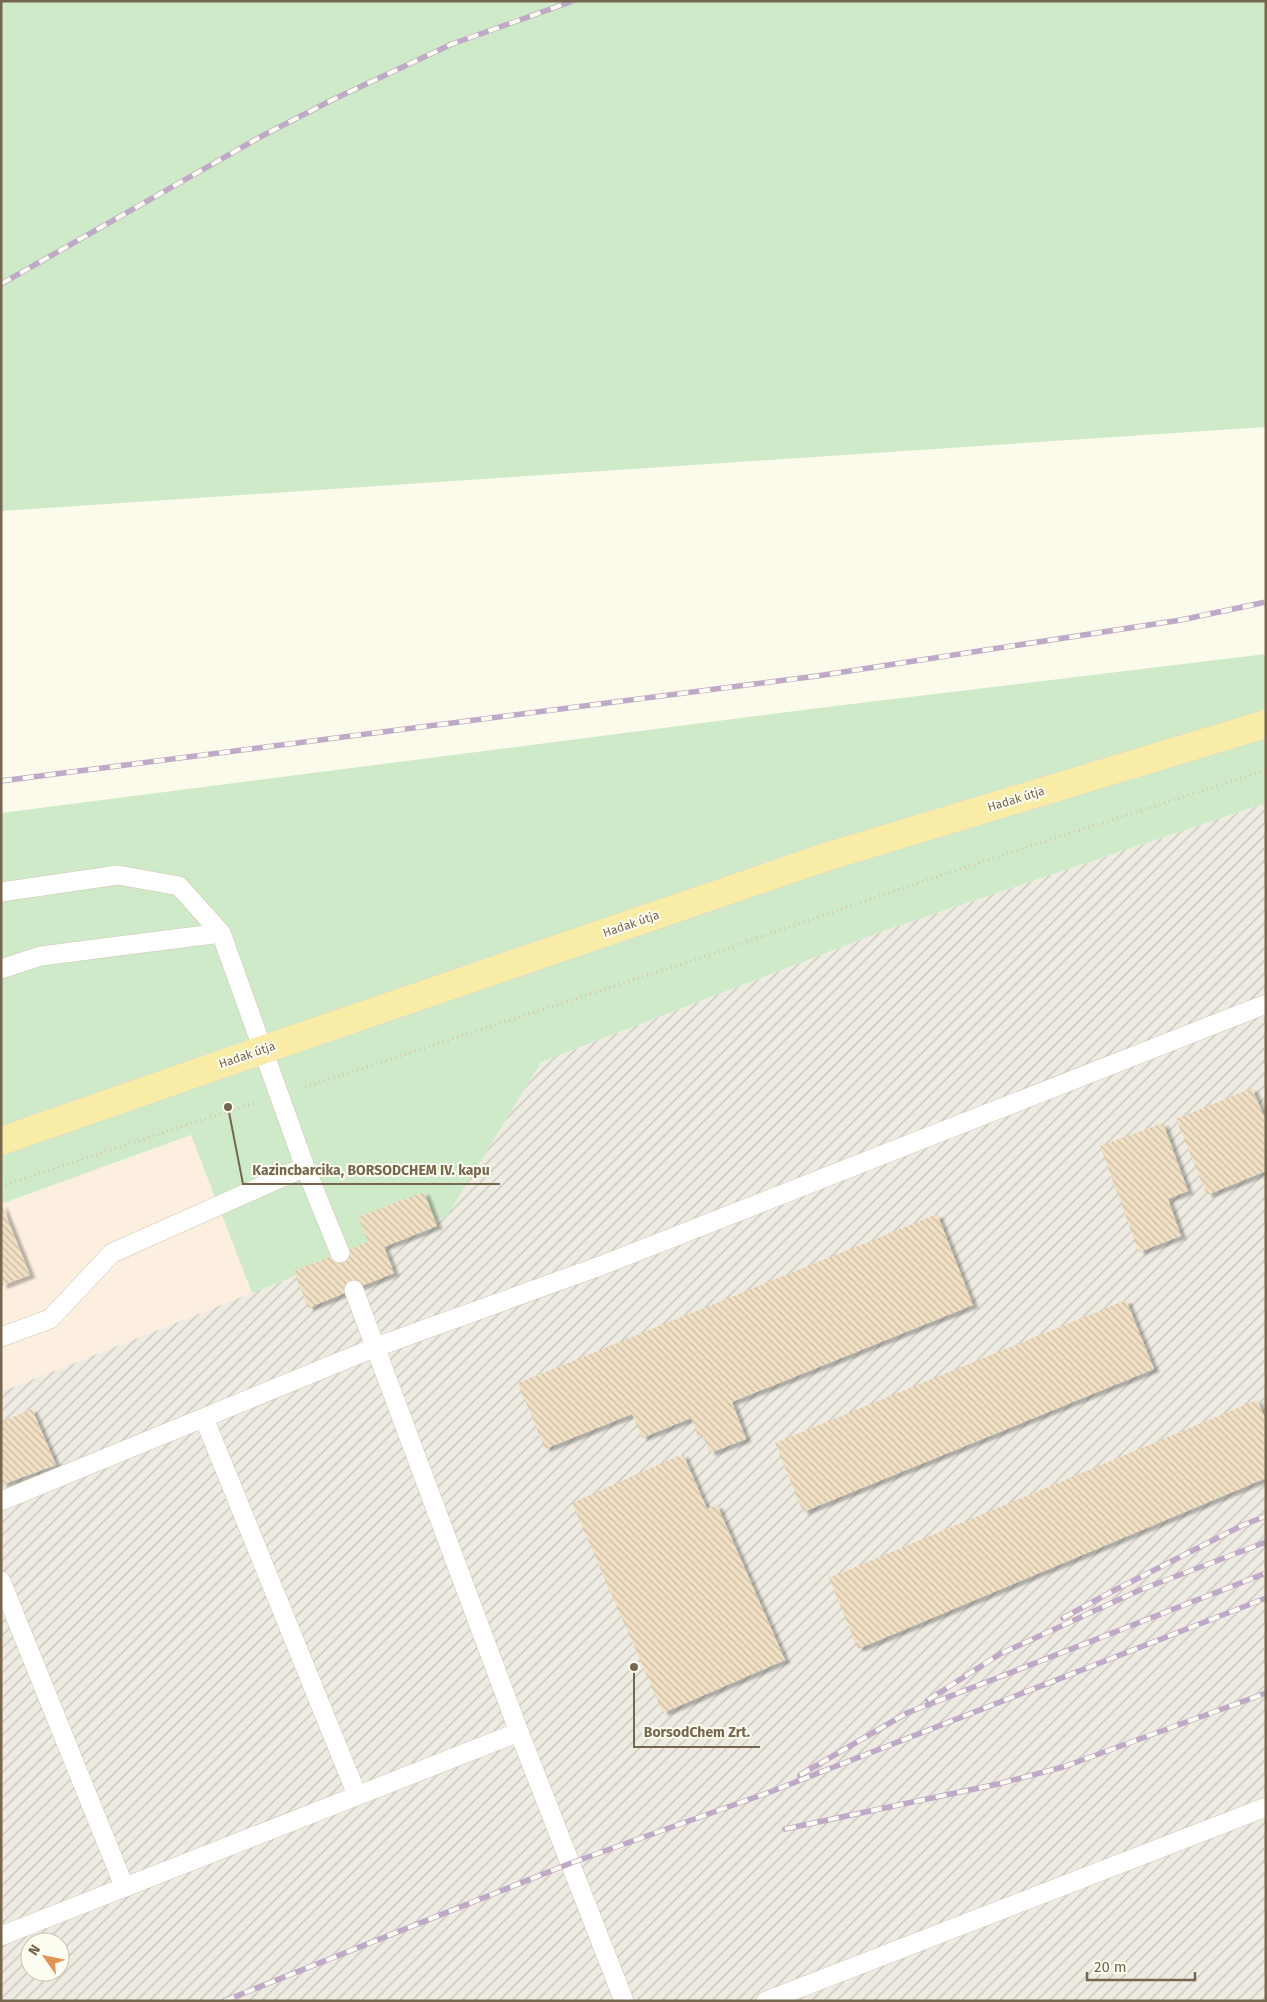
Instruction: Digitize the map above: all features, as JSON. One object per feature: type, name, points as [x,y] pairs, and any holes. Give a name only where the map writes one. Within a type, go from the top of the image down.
[{"type":"main road","name":"Hadak útja","points":[[1,1141],[826,858],[1266,724]]},
{"type":"lane","points":[[1,892],[118,875],[179,886],[220,933],[306,1167],[340,1252]]},
{"type":"lane","points":[[1,969],[41,956],[220,933]]},
{"type":"lane","points":[[1,1501],[376,1348],[600,1266],[1266,1004]]},
{"type":"lane","points":[[1,1337],[50,1319],[112,1253],[306,1167]]},
{"type":"lane","points":[[354,1290],[519,1732],[624,2001]]},
{"type":"lane","points":[[204,1418],[357,1795]]},
{"type":"lane","points":[[1,1581],[124,1886]]},
{"type":"lane","points":[[1,1936],[519,1732]]},
{"type":"lane","points":[[766,2001],[1266,1808]]},
{"type":"path","points":[[1,1186],[686,963],[944,874],[1266,770]]},
{"type":"shaded area","points":[[1266,803],[1266,2001],[1,2001],[1,1392],[446,1216],[541,1062],[886,930]]},
{"type":"shaded area","points":[[191,1135],[252,1293],[1,1392],[1,1204]]},
{"type":"green space","points":[[1,1],[1266,1],[1266,427],[1,511]]},
{"type":"green space","points":[[1266,654],[1266,803],[886,930],[541,1062],[447,1216],[252,1293],[191,1135],[1,1204],[1,813],[827,707]]},
{"type":"building","points":[[1252,1088],[1266,1121],[1266,1171],[1207,1195],[1176,1119]]},
{"type":"building","points":[[1163,1123],[1188,1191],[1168,1199],[1181,1236],[1139,1252],[1100,1146]]},
{"type":"building","points":[[424,1192],[437,1226],[384,1247],[394,1273],[308,1308],[294,1271],[368,1242],[358,1217]]},
{"type":"building","points":[[1,1203],[30,1275],[1,1286]]},
{"type":"building","points":[[937,1214],[973,1305],[732,1402],[746,1439],[710,1453],[702,1434],[698,1436],[691,1418],[642,1438],[632,1414],[545,1449],[518,1383]]},
{"type":"building","points":[[1126,1300],[1154,1369],[803,1512],[775,1443]]},
{"type":"building","points":[[1257,1400],[1266,1420],[1266,1478],[858,1649],[829,1578]]},
{"type":"building","points":[[32,1409],[56,1465],[1,1485],[1,1422]]},
{"type":"building","points":[[683,1454],[707,1509],[717,1505],[785,1660],[663,1713],[572,1503]]},
{"type":"railway","points":[[1,284],[262,136],[332,100],[452,44],[573,1]]},
{"type":"railway","points":[[1,781],[817,676],[1181,620],[1266,602]]},
{"type":"railway","points":[[1063,1618],[1241,1526],[1266,1516]]},
{"type":"railway","points":[[928,1700],[1000,1654],[1140,1590],[1266,1542]]},
{"type":"railway","points":[[800,1775],[907,1713],[1266,1573]]},
{"type":"railway","points":[[224,2001],[571,1863],[770,1792],[1266,1598]]},
{"type":"railway","points":[[785,1829],[998,1784],[1063,1767],[1266,1693]]},
{"type":"place","name":"Kazincbarcika, BORSODCHEM IV. kapu","points":[[228,1107]]},
{"type":"place","name":"BorsodChem Zrt.","points":[[634,1667]]}]
